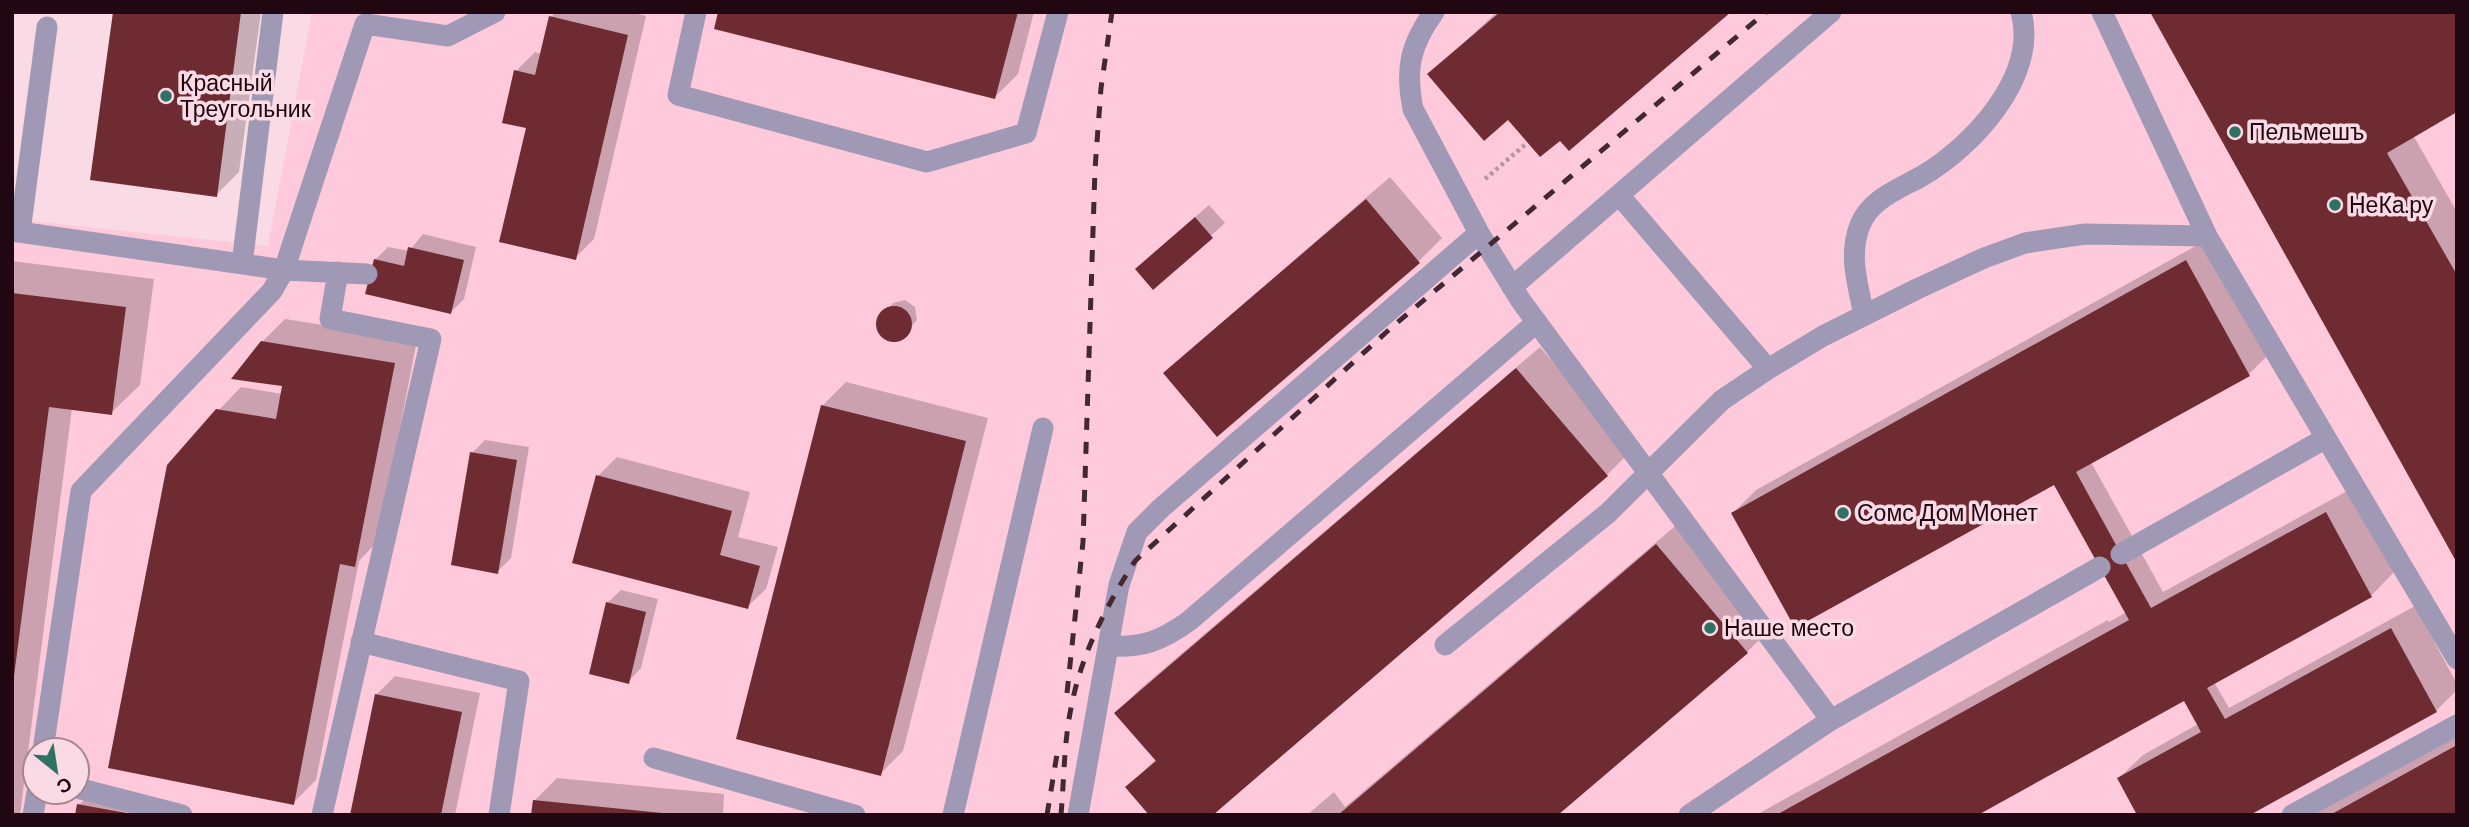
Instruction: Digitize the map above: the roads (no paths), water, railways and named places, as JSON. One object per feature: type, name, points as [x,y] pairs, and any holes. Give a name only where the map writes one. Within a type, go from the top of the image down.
[{"type":"lane","points":[[242,264],[273,12]]},
{"type":"lane","points":[[45,736],[81,491],[272,291],[284,270],[367,18],[448,36],[495,12]]},
{"type":"lane","points":[[696,12],[678,95],[927,162],[1026,132],[1058,12]]},
{"type":"lane","points":[[1434,12],[1420,32],[1409,67],[1413,109],[1479,233],[1537,322],[1831,720]]},
{"type":"lane","points":[[1512,287],[1832,12]]},
{"type":"lane","points":[[1864,314],[1853,265],[1854,242],[1861,223],[1871,208],[1893,191],[1923,175],[1960,149],[1989,117],[2012,82],[2022,56],[2024,25],[2021,12]]},
{"type":"lane","points":[[2102,12],[2207,236],[2457,660]]},
{"type":"lane","points":[[47,27],[16,231],[284,270],[367,274]]},
{"type":"lane","points":[[1619,195],[1768,369]]},
{"type":"lane","points":[[1078,815],[1119,585],[1137,533],[1160,509],[1479,233]]},
{"type":"lane","points":[[1446,645],[1608,513],[1722,400],[1768,369],[1864,314],[1984,258],[2025,243],[2085,234],[2207,236]]},
{"type":"lane","points":[[321,815],[431,339],[330,319],[338,272]]},
{"type":"lane","points":[[1108,646],[1134,648],[1166,638],[1189,621],[1537,322]]},
{"type":"lane","points":[[953,815],[1043,428]]},
{"type":"lane","points":[[2121,554],[2326,438]]},
{"type":"lane","points":[[1689,815],[1831,720],[2100,567]]},
{"type":"lane","points":[[361,642],[519,681],[499,815]]},
{"type":"lane","points":[[2292,815],[2457,724]]},
{"type":"lane","points":[[653,758],[785,805],[855,815]]},
{"type":"lane","points":[[91,792],[182,815]]},
{"type":"railway","points":[[1067,693],[1083,542],[1095,169],[1101,88],[1112,12]]},
{"type":"railway","points":[[1061,815],[1067,734],[1075,688],[1096,632],[1135,561],[1392,327],[1766,12]]},
{"type":"railway","points":[[1047,815],[1058,748]]},
{"type":"place","name":"Красный Треугольник","points":[[166,96]]},
{"type":"place","name":"Пельмешъ","points":[[2235,132]]},
{"type":"place","name":"НеКа.ру","points":[[2335,205]]},
{"type":"place","name":"Сомс Дом Монет","points":[[1843,513]]},
{"type":"place","name":"Наше место","points":[[1710,628]]}]
